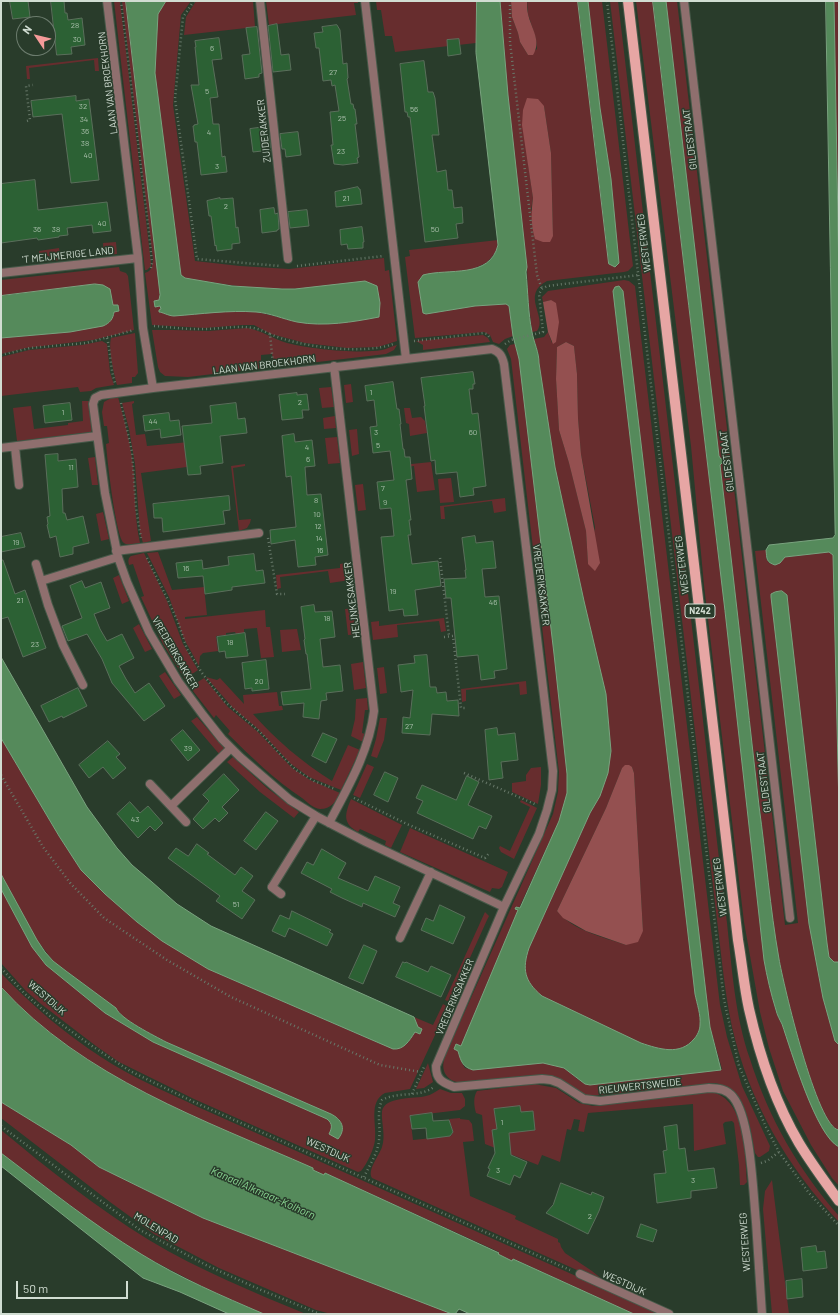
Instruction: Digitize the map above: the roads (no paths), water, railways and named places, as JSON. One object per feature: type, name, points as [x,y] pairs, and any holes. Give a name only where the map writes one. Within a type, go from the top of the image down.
[{"type":"main road","name":"WESTERWEG","points":[[628,1],[737,932],[747,999],[759,1046],[783,1110],[798,1142],[839,1201]]},
{"type":"street","name":"LAAN VAN BROEKHORN","points":[[107,1],[140,272],[143,328],[153,388],[334,366],[406,359]]},
{"type":"street","name":"ZUIDERAKKER","points":[[260,1],[286,262]]},
{"type":"street","points":[[365,1],[406,359]]},
{"type":"street","name":"GILDESTRAAT","points":[[684,1],[790,918]]},
{"type":"street","name":"'T MEIJMERIGE LAND","points":[[1,273],[138,258]]},
{"type":"street","name":"VREDERIKSAKKER","points":[[406,359],[492,349],[499,352],[504,364],[553,771],[552,790],[548,810],[504,907],[436,1066],[438,1078],[442,1082],[454,1087]]},
{"type":"street","name":"HEIJNKESAKKER","points":[[329,823],[345,793],[368,741],[374,711],[334,366]]},
{"type":"street","name":"VREDERIKSAKKER","points":[[153,388],[101,395],[95,398],[93,404],[105,493],[117,554],[127,582],[149,632],[178,681],[203,715],[231,748],[290,800],[316,816],[366,842],[504,907]]},
{"type":"street","points":[[1,448],[97,436]]},
{"type":"street","points":[[15,447],[18,485]]},
{"type":"street","points":[[42,581],[117,554],[142,548],[260,533]]},
{"type":"street","points":[[36,564],[48,605],[58,632],[83,685]]},
{"type":"street","points":[[171,806],[231,748]]},
{"type":"street","points":[[150,784],[186,822]]},
{"type":"street","points":[[280,894],[272,888],[316,816]]},
{"type":"street","points":[[400,938],[431,872]]},
{"type":"street","name":"RIEUWERTSWEIDE","points":[[454,1087],[542,1079],[552,1080],[559,1083],[584,1099],[600,1101],[718,1088],[731,1094],[739,1106],[747,1136],[752,1168]]},
{"type":"street","name":"WESTERWEG","points":[[752,1168],[762,1314]]},
{"type":"street","name":"WESTDIJK","points":[[580,1274],[669,1314]]},
{"type":"water","points":[[126,1],[166,1],[158,14],[155,73],[181,275],[185,278],[232,286],[282,289],[295,289],[365,281],[377,286],[380,303],[379,317],[349,322],[318,324],[297,322],[256,312],[225,312],[174,316],[159,312],[161,309],[160,306],[155,307],[154,301],[159,300],[160,295]]},
{"type":"water","points":[[477,1],[500,1],[508,95],[527,267],[526,272],[531,325],[538,355],[555,467],[606,694],[611,751],[608,773],[600,796],[590,813],[529,948],[525,968],[526,974],[531,985],[542,996],[641,1043],[669,1050],[682,1048],[695,1038],[699,1031],[700,1017],[695,994],[613,291],[615,287],[619,286],[623,291],[710,1027],[721,1070],[590,1085],[585,1084],[564,1068],[543,1063],[473,1070],[465,1066],[461,1061],[458,1051],[454,1049],[456,1044],[461,1046],[518,910],[515,909],[516,907],[520,908],[559,821],[567,793],[567,774],[554,654],[519,359],[513,336],[509,306],[506,304],[475,306],[426,314],[423,313],[418,282],[423,275],[477,268],[494,256],[498,245],[476,53]]},
{"type":"water","points":[[578,1],[588,1],[600,108],[611,179],[619,263],[615,267],[609,264]]},
{"type":"water","points":[[653,1],[666,1],[719,456],[723,459],[723,462],[720,465],[759,806],[779,959],[794,1023],[811,1082],[830,1123],[839,1130],[839,1147],[830,1140],[822,1127],[805,1091],[782,1024],[776,1012],[764,960],[725,611]]},
{"type":"water","points":[[826,1],[834,1],[839,281],[839,809],[833,555],[829,552],[785,557],[780,563],[775,565],[770,563],[768,560],[766,550],[769,545],[833,538],[835,535]]},
{"type":"water","points":[[95,284],[103,285],[110,289],[113,305],[118,305],[119,311],[114,312],[111,320],[105,325],[70,332],[1,338],[1,296]]},
{"type":"water","points":[[782,591],[787,595],[829,957],[834,962],[839,962],[839,1045],[835,1041],[823,998],[809,924],[771,597],[771,594]]},
{"type":"water","points":[[1,657],[87,807],[117,848],[132,865],[177,904],[211,926],[414,1017],[418,1027],[422,1029],[420,1034],[415,1032],[403,1046],[393,1049],[208,969],[162,941],[137,922],[105,894],[81,870],[1,738]]},
{"type":"water","points":[[1,874],[45,952],[53,961],[116,1008],[124,1017],[138,1027],[166,1042],[331,1114],[338,1118],[342,1124],[341,1135],[338,1139],[329,1134],[331,1126],[327,1119],[153,1042],[105,1013],[46,965],[32,947],[1,889]]},
{"type":"water","name":"Kanaal Alkmaar-Kolhorn","points":[[1,987],[33,1019],[69,1047],[107,1072],[147,1094],[188,1114],[313,1168],[313,1170],[324,1175],[325,1173],[499,1253],[498,1254],[512,1261],[513,1259],[634,1314],[470,1314],[459,1309],[455,1314],[452,1314],[203,1218],[99,1167],[71,1145],[1,1102]]},
{"type":"water","points":[[1,1153],[87,1218],[141,1254],[186,1279],[264,1314],[229,1314],[180,1292],[143,1278],[1,1166]]}]
